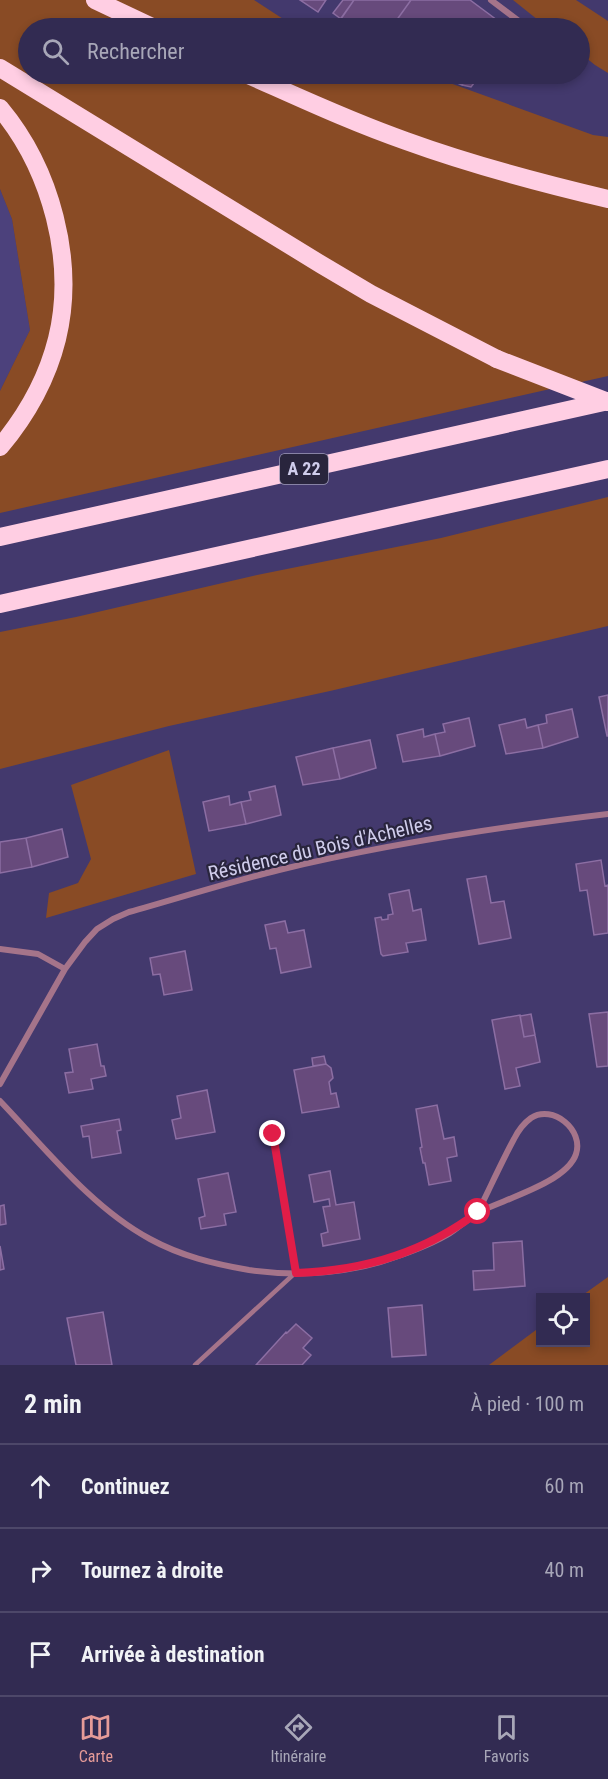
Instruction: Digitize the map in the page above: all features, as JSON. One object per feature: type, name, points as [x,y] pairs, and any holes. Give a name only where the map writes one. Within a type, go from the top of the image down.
[{"type":"highway","points":[[95,0],[133,18]]},
{"type":"highway","points":[[0,68],[18,79]]},
{"type":"highway","points":[[26,84],[371,294],[498,359],[608,402]]},
{"type":"highway","points":[[269,84],[406,141],[510,174],[608,199]]},
{"type":"highway","points":[[0,108],[25,143],[43,182],[56,224],[63,281],[62,309],[48,369],[31,403],[13,432],[0,447]]},
{"type":"highway","name":"A 22","points":[[0,537],[608,402]]},
{"type":"highway","points":[[0,604],[608,469]]},
{"type":"street","points":[[491,0],[515,18]]},
{"type":"street","name":"Résidence du Bois d'Achelles","points":[[0,1084],[65,969],[97,929],[113,919],[129,912],[279,870],[368,851],[483,831],[608,814]]},
{"type":"street","points":[[0,949],[38,954],[65,969]]},
{"type":"street","points":[[0,1101],[100,1203],[150,1239],[187,1256],[220,1265],[270,1272],[317,1273],[355,1268],[432,1243],[478,1212],[551,1180],[565,1170],[576,1154],[577,1145],[575,1134],[569,1125],[562,1119],[542,1114],[532,1117],[524,1124],[507,1151],[478,1212]]},
{"type":"lane","points":[[195,1365],[296,1273],[273,1134]]},
{"type":"shaded area","points":[[0,0],[254,0],[282,18],[18,18],[18,84],[453,84],[593,135],[608,137],[608,376],[0,513],[0,391],[30,330],[12,219],[0,189]]},
{"type":"shaded area","points":[[513,0],[576,0],[608,21],[608,73],[590,61],[590,18],[536,18]]},
{"type":"shaded area","points":[[0,189],[12,219],[30,330],[0,391]]},
{"type":"shaded area","points":[[608,497],[608,626],[169,726],[0,769],[0,632],[76,617],[257,575],[441,538]]},
{"type":"shaded area","points":[[169,750],[196,874],[46,918],[49,893],[78,883],[91,859],[71,785]]},
{"type":"shaded area","points":[[608,1277],[608,1365],[489,1365],[536,1330],[536,1347],[590,1347],[590,1293],[586,1293]]},
{"type":"building","points":[[300,0],[326,0],[318,12]]},
{"type":"building","points":[[343,0],[354,0],[342,18],[333,13]]},
{"type":"building","points":[[354,0],[411,0],[398,18],[341,18]]},
{"type":"building","points":[[411,0],[470,0],[494,18],[398,18]]},
{"type":"building","points":[[608,695],[608,736],[607,736],[599,697]]},
{"type":"building","points":[[572,709],[578,737],[543,748],[538,725],[547,723],[546,715]]},
{"type":"building","points":[[469,718],[475,746],[440,756],[435,734],[445,732],[443,724]]},
{"type":"building","points":[[525,719],[527,728],[538,725],[543,748],[506,754],[499,725]]},
{"type":"building","points":[[423,729],[424,737],[435,734],[440,756],[403,762],[397,735]]},
{"type":"building","points":[[370,740],[376,768],[340,779],[333,748]]},
{"type":"building","points":[[333,748],[340,779],[303,785],[296,757]]},
{"type":"building","points":[[275,786],[281,815],[246,824],[241,802],[251,800],[249,792]]},
{"type":"building","points":[[229,796],[230,805],[241,802],[246,824],[209,831],[203,802]]},
{"type":"building","points":[[62,829],[68,857],[32,867],[26,838]]},
{"type":"building","points":[[26,838],[32,867],[0,873],[0,842]]},
{"type":"building","points":[[601,860],[605,886],[608,885],[608,933],[594,935],[587,890],[580,891],[576,864]]},
{"type":"building","points":[[486,876],[491,903],[504,901],[511,938],[479,944],[467,879]]},
{"type":"building","points":[[409,890],[413,911],[421,909],[426,940],[406,943],[408,952],[383,956],[375,918],[388,919],[388,915],[393,914],[389,894]]},
{"type":"building","points":[[285,921],[288,933],[304,930],[311,967],[281,973],[276,948],[270,949],[265,925]]},
{"type":"building","points":[[185,951],[192,990],[164,995],[160,974],[153,975],[150,958]]},
{"type":"building","points":[[608,1012],[608,1066],[597,1067],[589,1014]]},
{"type":"building","points":[[531,1014],[535,1035],[524,1037],[520,1016]]},
{"type":"building","points":[[520,1015],[524,1037],[535,1035],[540,1062],[516,1068],[520,1086],[505,1089],[492,1020]]},
{"type":"building","points":[[97,1044],[101,1066],[104,1066],[106,1076],[91,1079],[93,1089],[69,1093],[65,1073],[73,1072],[69,1049]]},
{"type":"building","points":[[324,1056],[326,1064],[313,1066],[312,1058]]},
{"type":"building","points":[[326,1064],[331,1068],[333,1078],[329,1082],[331,1094],[336,1093],[339,1107],[302,1113],[294,1070]]},
{"type":"building","points":[[207,1090],[215,1132],[176,1139],[172,1120],[181,1118],[177,1096]]},
{"type":"building","points":[[437,1105],[444,1139],[454,1137],[457,1156],[447,1158],[451,1181],[429,1185],[420,1148],[422,1147],[416,1109]]},
{"type":"building","points":[[119,1119],[121,1130],[117,1131],[121,1153],[92,1158],[89,1136],[83,1137],[81,1126]]},
{"type":"building","points":[[330,1171],[336,1205],[354,1202],[360,1239],[323,1246],[321,1234],[328,1232],[323,1207],[330,1206],[329,1199],[314,1202],[309,1175]]},
{"type":"building","points":[[228,1173],[236,1212],[224,1214],[226,1225],[201,1229],[199,1218],[205,1216],[198,1179]]},
{"type":"building","points":[[4,1205],[6,1224],[0,1225],[0,1206]]},
{"type":"building","points":[[522,1241],[525,1286],[474,1290],[473,1271],[494,1270],[493,1243]]},
{"type":"building","points":[[0,1246],[4,1269],[0,1270]]},
{"type":"building","points":[[422,1305],[426,1355],[392,1357],[388,1308]]},
{"type":"building","points":[[103,1312],[112,1365],[76,1365],[67,1318]]},
{"type":"building","points":[[296,1324],[312,1338],[303,1348],[311,1355],[302,1365],[256,1365],[286,1332]]},
{"type":"route","points":[[273,1134],[296,1273],[317,1273],[378,1263],[432,1243],[478,1212]]}]
